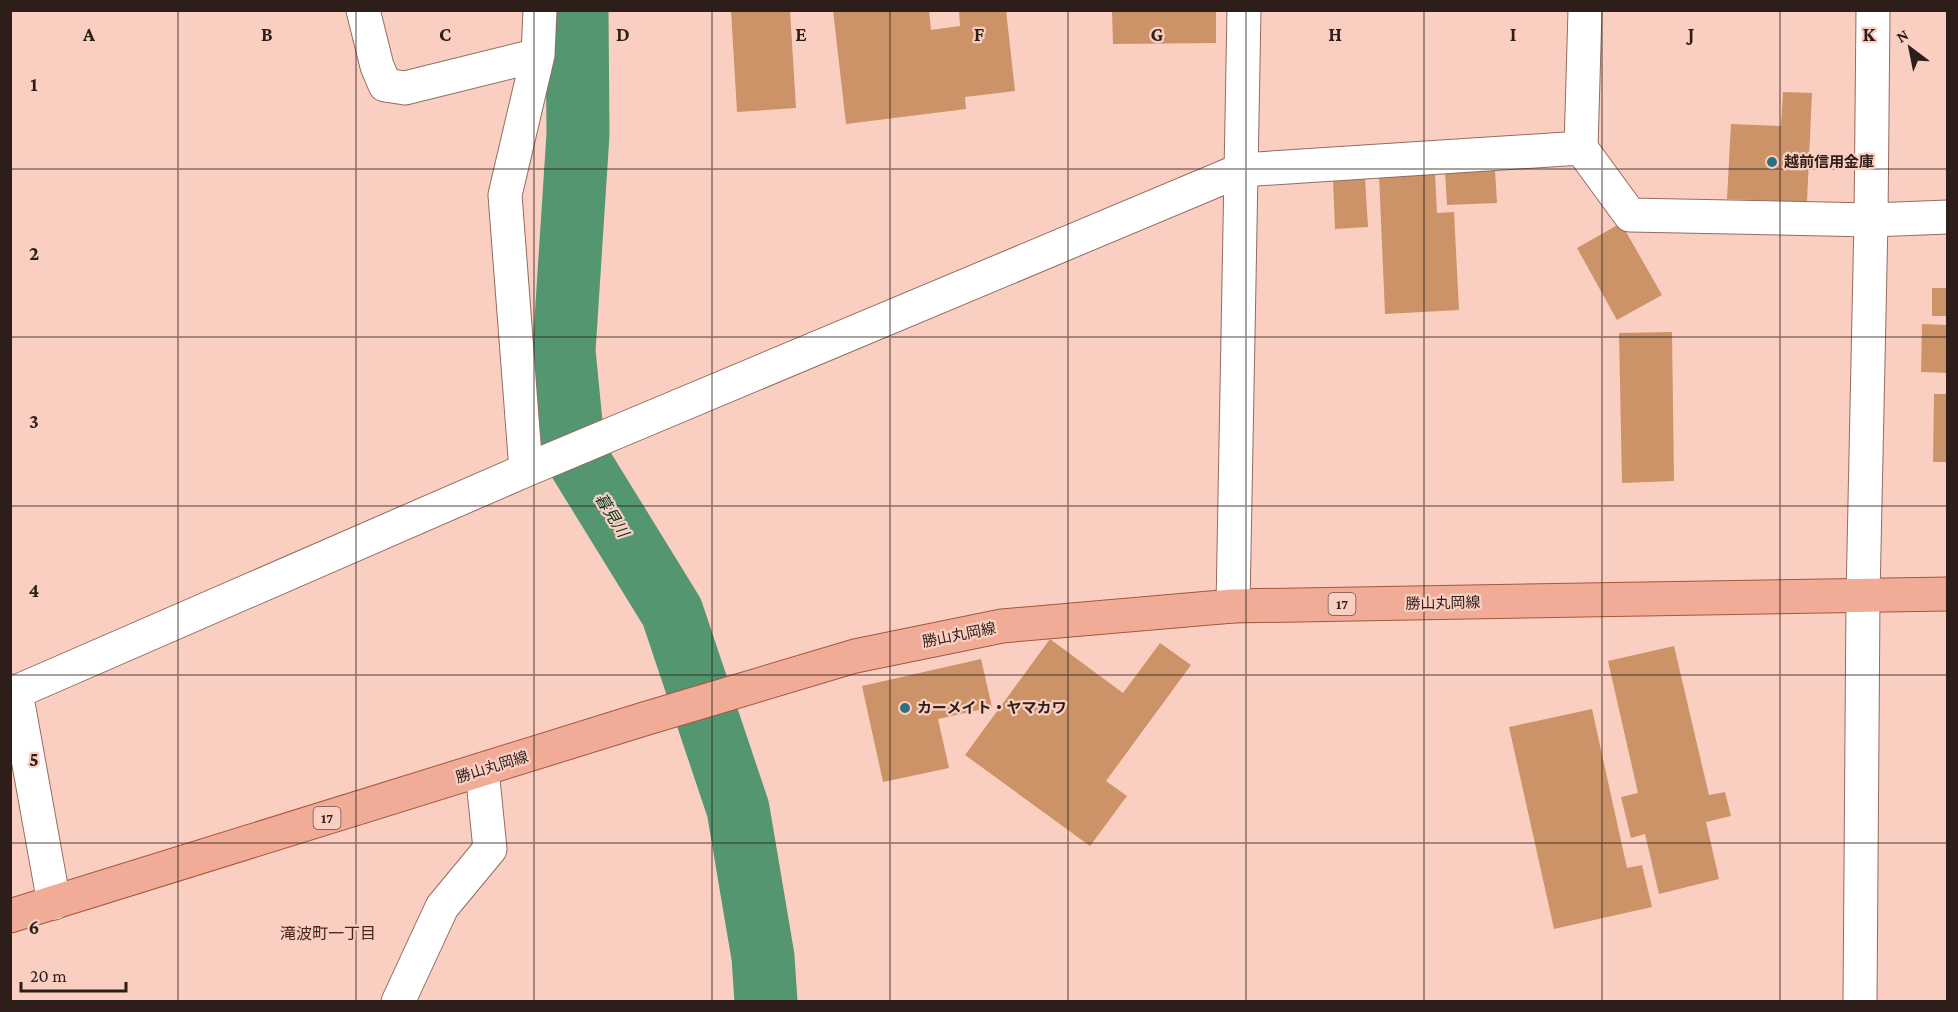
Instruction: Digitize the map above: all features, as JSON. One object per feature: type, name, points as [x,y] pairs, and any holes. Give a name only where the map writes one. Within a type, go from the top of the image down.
[{"type":"main road","name":"勝山丸岡線","points":[[10,916],[745,688],[855,656],[1002,626],[1233,606],[1947,594]]},
{"type":"street","points":[[363,10],[377,66],[385,85],[405,88],[538,55]]},
{"type":"street","points":[[536,466],[505,195],[538,55],[540,10]]},
{"type":"street","points":[[1233,606],[1244,10]]},
{"type":"street","points":[[1585,10],[1581,148],[1630,215],[1871,220],[1947,217]]},
{"type":"street","points":[[1860,1002],[1863,597],[1873,10]]},
{"type":"street","points":[[54,903],[13,692],[536,466],[1241,170],[1581,148]]},
{"type":"street","points":[[398,1002],[442,907],[490,849],[482,770]]},
{"type":"building","points":[[731,10],[790,10],[796,108],[737,112]]},
{"type":"building","points":[[833,10],[929,10],[931,30],[960,26],[959,10],[1006,10],[1015,91],[965,97],[966,109],[846,124]]},
{"type":"building","points":[[1112,10],[1216,10],[1216,43],[1113,44]]},
{"type":"building","points":[[1783,92],[1812,93],[1807,202],[1727,199],[1731,124],[1781,126]]},
{"type":"building","points":[[1495,170],[1497,203],[1447,205],[1445,172]]},
{"type":"building","points":[[1435,172],[1437,213],[1454,212],[1459,310],[1385,314],[1379,175]]},
{"type":"building","points":[[1365,178],[1368,227],[1335,229],[1333,180]]},
{"type":"building","points":[[1621,223],[1662,295],[1617,320],[1577,248]]},
{"type":"building","points":[[1932,288],[1948,288],[1948,316],[1932,316]]},
{"type":"building","points":[[1922,324],[1948,325],[1948,373],[1921,372]]},
{"type":"building","points":[[1672,332],[1674,481],[1622,483],[1619,333]]},
{"type":"building","points":[[1934,394],[1948,394],[1948,462],[1933,462]]},
{"type":"building","points":[[1050,639],[1123,693],[1160,643],[1191,665],[1106,781],[1127,796],[1090,846],[965,755]]},
{"type":"building","points":[[1674,646],[1709,795],[1725,792],[1731,816],[1706,822],[1719,879],[1659,894],[1645,834],[1631,838],[1621,797],[1638,793],[1608,661]]},
{"type":"building","points":[[981,659],[992,707],[938,719],[949,768],[883,782],[862,686]]},
{"type":"building","points":[[1592,709],[1627,868],[1642,865],[1652,907],[1554,929],[1509,727]]},
{"type":"waterway","name":"暮見川","points":[[577,10],[578,134],[564,351],[574,453],[672,612],[738,809],[763,957],[766,1002]]},
{"type":"place","name":"越前信用金庫","points":[[1772,162]]},
{"type":"place","name":"カーメイト・ヤマカワ","points":[[905,708]]},
{"type":"district","name":"滝波町一丁目","points":[[328,933]]}]
